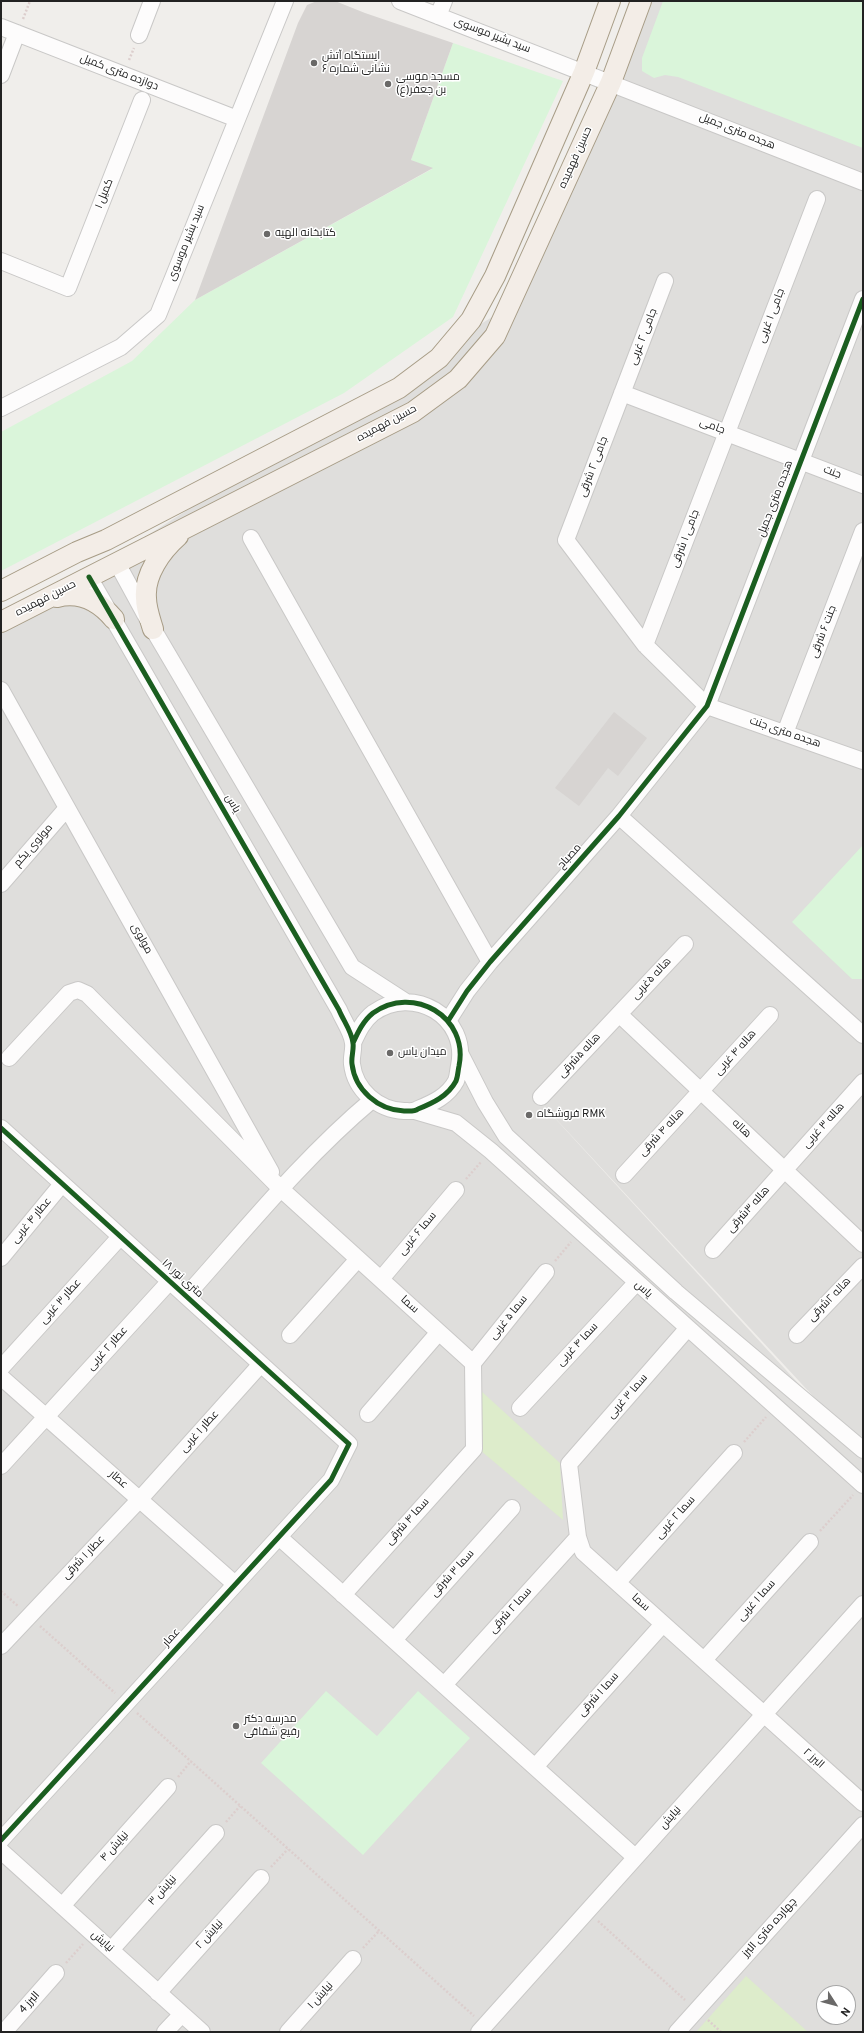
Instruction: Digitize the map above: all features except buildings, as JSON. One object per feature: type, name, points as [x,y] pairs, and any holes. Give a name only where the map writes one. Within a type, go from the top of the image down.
[{"type":"main road","points":[[1,591],[77,552],[106,540],[398,388],[439,358],[471,320],[495,276],[584,72],[610,1]]},
{"type":"main road","name":"حسین فهمیده","points":[[1,622],[90,578],[117,562],[413,412],[458,379],[495,336],[611,82],[641,1]]},
{"type":"main road","points":[[153,629],[145,597],[150,572],[166,546],[188,527]]},
{"type":"main road","points":[[106,540],[117,562]]},
{"type":"main road","points":[[77,552],[90,578]]},
{"type":"main road","points":[[44,600],[69,594],[82,596],[105,608],[114,619]]},
{"type":"street","points":[[139,35],[152,1]]},
{"type":"street","name":"سید بشیر موسوی","points":[[1,408],[121,347],[158,315],[285,1]]},
{"type":"street","name":"سید بشیر موسوی","points":[[400,1],[611,82]]},
{"type":"street","points":[[438,16],[444,1]]},
{"type":"street","name":"دوازده متری کمیل","points":[[1,27],[237,119]]},
{"type":"street","points":[[1,75],[17,33]]},
{"type":"street","name":"هجده متری جمیل","points":[[611,82],[863,182]]},
{"type":"street","name":"کمیل ۱","points":[[1,261],[68,288],[142,100]]},
{"type":"street","name":"جامی ۱ غربی","points":[[726,433],[817,199]]},
{"type":"street","name":"جامی ۲ غربی","points":[[622,393],[665,281]]},
{"type":"street","name":"هجده متری جمیل","points":[[707,706],[863,299]]},
{"type":"street","name":"جامی","points":[[622,393],[801,461]]},
{"type":"street","name":"جامی ۲ شرقی","points":[[622,393],[566,540],[645,645]]},
{"type":"street","name":"جامی ۱ شرقی","points":[[645,645],[726,433]]},
{"type":"street","name":"جنت","points":[[801,461],[863,485]]},
{"type":"street","name":"جنت ۶ شرقی","points":[[785,733],[863,531]]},
{"type":"street","points":[[251,538],[490,962]]},
{"type":"street","name":"یاس","points":[[117,562],[153,629],[352,967],[406,1002]]},
{"type":"street","name":"یاس","points":[[90,578],[339,1010],[353,1043]]},
{"type":"street","points":[[645,645],[707,706]]},
{"type":"street","name":"مولوی","points":[[1,690],[281,1189]]},
{"type":"street","name":"هجده متری جنت","points":[[707,706],[863,761]]},
{"type":"street","name":"مصباح","points":[[448,1021],[467,991],[490,962],[619,816],[707,706]]},
{"type":"street","name":"مولوی یکم","points":[[1,884],[68,808]]},
{"type":"street","points":[[619,816],[863,1035]]},
{"type":"street","name":"هاله ۵غربی","points":[[619,1014],[685,944]]},
{"type":"street","name":"سما","points":[[8,1058],[69,992],[78,990],[87,994],[281,1189],[473,1363]]},
{"type":"street","points":[[406,1002],[422,1004],[429,1007],[448,1021],[457,1037],[461,1055],[456,1080],[439,1101],[415,1111],[393,1110],[372,1100],[359,1084],[352,1064],[353,1043],[361,1027],[373,1014],[388,1005],[406,1002]]},
{"type":"street","name":"هاله","points":[[619,1014],[863,1244]]},
{"type":"street","name":"هاله ۵شرقی","points":[[541,1097],[619,1014]]},
{"type":"street","name":"هاله ۴ غربی","points":[[701,1091],[770,1015]]},
{"type":"street","name":"یاس","points":[[461,1055],[485,1102],[506,1136],[676,1292],[863,1450]]},
{"type":"street","name":"هاله ۳ غربی","points":[[785,1170],[863,1082]]},
{"type":"street","name":"هاله ۴ شرقی","points":[[624,1175],[701,1091]]},
{"type":"street","points":[[186,1296],[281,1189],[345,1123],[372,1100]]},
{"type":"street","name":"یاس","points":[[415,1111],[456,1123],[491,1152],[688,1330],[863,1484]]},
{"type":"street","name":"۱۸ متری نور","points":[[1,1128],[349,1444]]},
{"type":"street","name":"هاله ۳شرقی","points":[[713,1250],[785,1170]]},
{"type":"street","name":"عطار ۴ غربی","points":[[1,1258],[62,1184]]},
{"type":"street","name":"سما ۶ غربی","points":[[380,1279],[456,1190]]},
{"type":"street","name":"عطار ۳ غربی","points":[[1,1368],[120,1236]]},
{"type":"street","points":[[290,1335],[358,1259]]},
{"type":"street","name":"هاله ۲شرقی","points":[[797,1335],[863,1266]]},
{"type":"street","name":"سما ۵ غربی","points":[[473,1363],[546,1272]]},
{"type":"street","name":"عطار ۲ غربی","points":[[1,1466],[170,1281]]},
{"type":"street","name":"سما ۴ غربی","points":[[520,1408],[636,1282]]},
{"type":"street","name":"سما ۳ غربی","points":[[569,1464],[688,1330]]},
{"type":"street","points":[[368,1414],[439,1332]]},
{"type":"street","name":"سما ۴ شرقی","points":[[343,1595],[474,1449],[473,1363]]},
{"type":"street","name":"عطار ۱ غربی","points":[[140,1500],[261,1364]]},
{"type":"street","name":"عطار","points":[[1,1377],[235,1584]]},
{"type":"street","name":"عمار","points":[[1,1840],[331,1480],[349,1444]]},
{"type":"street","name":"سما ۲ غربی","points":[[618,1582],[734,1453]]},
{"type":"street","name":"سما","points":[[569,1464],[578,1537],[582,1552],[618,1582],[764,1714]]},
{"type":"street","name":"عطار ۱ شرقی","points":[[1,1646],[140,1500]]},
{"type":"street","name":"سما ۳ شرقی","points":[[394,1640],[512,1508]]},
{"type":"street","points":[[279,1537],[635,1857]]},
{"type":"street","name":"سما ۲ شرقی","points":[[444,1686],[578,1537]]},
{"type":"street","name":"سما ۱ غربی","points":[[704,1660],[810,1542]]},
{"type":"street","name":"نیایش","points":[[482,2029],[863,1604]]},
{"type":"street","name":"سما ۱ شرقی","points":[[535,1767],[663,1624]]},
{"type":"street","name":"البرز ۲","points":[[764,1714],[863,1803]]},
{"type":"street","name":"نیایش ۴","points":[[62,1906],[168,1788]]},
{"type":"street","name":"چهارده متری البرز","points":[[677,2032],[863,1825]]},
{"type":"street","name":"نیایش ۳","points":[[111,1950],[216,1833]]},
{"type":"street","name":"نیایش","points":[[1,1851],[202,2032]]},
{"type":"street","name":"نیایش ۲","points":[[158,1993],[261,1878]]},
{"type":"street","name":"نیایش ۱","points":[[288,2032],[353,1959]]},
{"type":"street","name":"البرز 4","points":[[11,2029],[56,1973]]},
{"type":"street","points":[[165,2032],[182,2014]]},
{"type":"path","points":[[17,33],[30,1]]},
{"type":"path","points":[[124,75],[139,35]]},
{"type":"path","points":[[456,1190],[491,1152]]},
{"type":"path","points":[[546,1272],[579,1231]]},
{"type":"path","points":[[734,1453],[775,1407]]},
{"type":"path","points":[[810,1542],[863,1484]]},
{"type":"path","points":[[1,1591],[379,1931],[482,2029]]},
{"type":"path","points":[[168,1788],[191,1762]]},
{"type":"path","points":[[216,1833],[240,1806]]},
{"type":"path","points":[[261,1878],[288,1849]]},
{"type":"path","points":[[587,1911],[721,2032]]},
{"type":"path","points":[[353,1959],[379,1931]]},
{"type":"path","points":[[56,1973],[92,1933]]},
{"type":"shaded area","points":[[638,1],[863,1],[863,1450],[530,1091],[863,1454],[863,2032],[1,2032],[1,620],[107,561],[522,298]]},
{"type":"green space","points":[[663,1],[863,1],[863,148],[678,77],[665,75],[654,78],[642,71],[642,58]]},
{"type":"green space","points":[[453,43],[563,81],[453,317],[344,393],[1,571],[1,432],[132,361],[195,300],[432,169],[411,160]]},
{"type":"green space","points":[[863,845],[863,979],[852,979],[792,922]]},
{"type":"green space","points":[[480,1390],[560,1463],[563,1520],[480,1450]]},
{"type":"green space","points":[[326,1691],[377,1736],[418,1691],[470,1738],[363,1855],[261,1763]]},
{"type":"green space","points":[[746,1976],[808,2032],[696,2032]]},
{"type":"cycle path","points":[[448,1021],[467,991],[490,962],[619,816],[707,706],[863,299]]},
{"type":"cycle path","points":[[89,577],[339,1010],[352,1039],[352,1064],[354,1073],[363,1090],[369,1097],[385,1107],[394,1110],[411,1111],[440,1098],[449,1091],[456,1081],[460,1048],[455,1033],[447,1020],[435,1010],[420,1004],[405,1002],[389,1005],[373,1013],[364,1023],[353,1043]]},
{"type":"cycle path","points":[[1,1128],[349,1444],[331,1480],[1,1840]]},
{"type":"place","name":"ایستگاه آتش نشانی شماره ۶","points":[[314,63]]},
{"type":"place","name":"مسجد موسی بن جعفر(ع)","points":[[388,84]]},
{"type":"place","name":"کتابخانه الهیه","points":[[267,234]]},
{"type":"place","name":"میدان یاس","points":[[390,1053]]},
{"type":"place","name":"فروشگاه RMK","points":[[529,1115]]},
{"type":"place","name":"مدرسه دکتر رفیع شقاقی","points":[[236,1726]]}]
